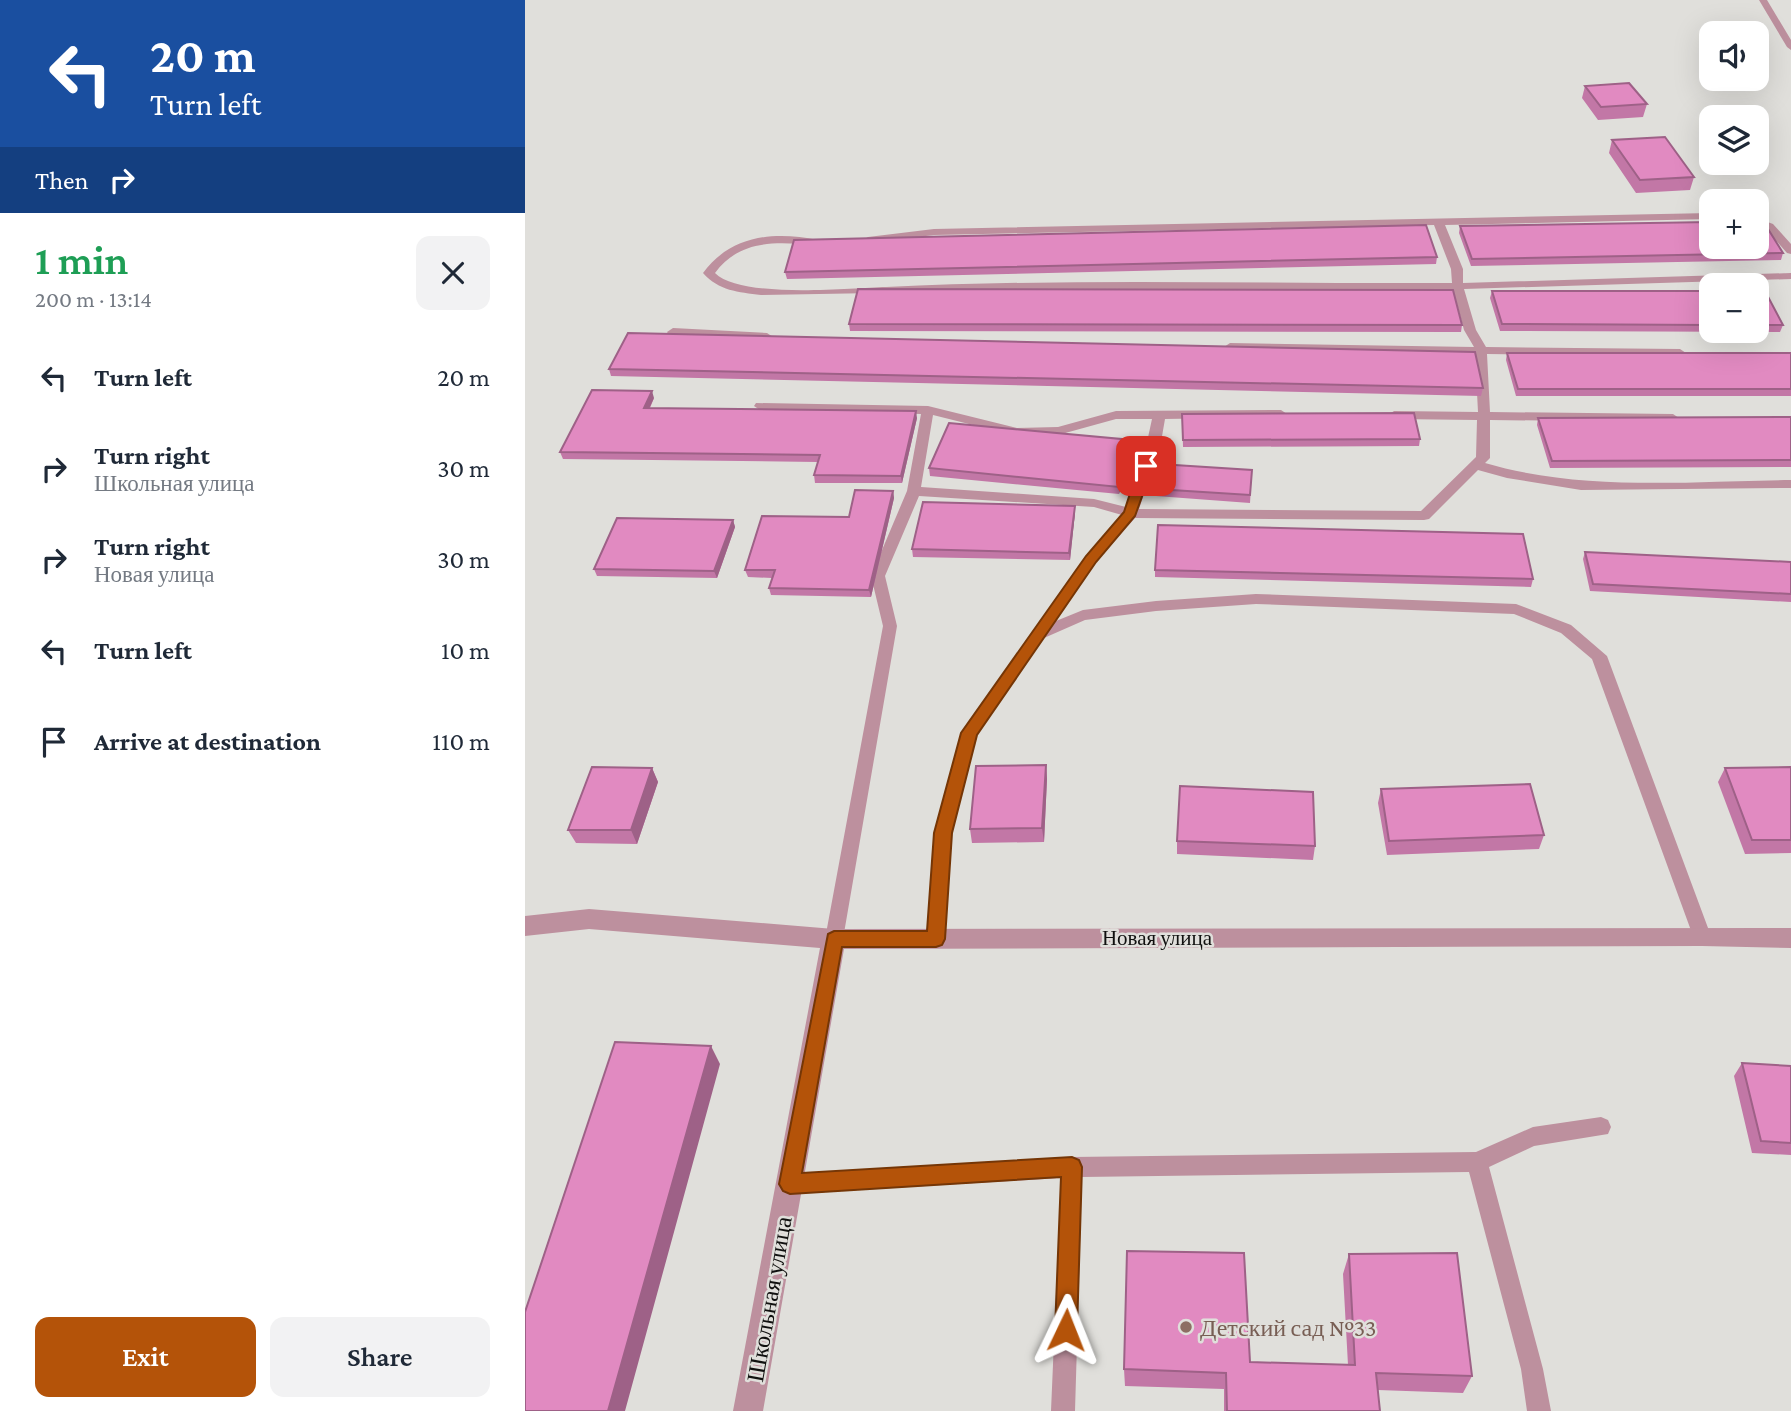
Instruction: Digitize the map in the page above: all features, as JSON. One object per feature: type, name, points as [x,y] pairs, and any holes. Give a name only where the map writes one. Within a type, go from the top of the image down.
[{"type":"street","name":"Новая улица","points":[[525,926],[589,919],[834,939],[1702,936],[1791,939]]},
{"type":"street","name":"Школьная улица","points":[[748,1411],[834,939]]},
{"type":"lane","points":[[1763,0],[1791,47]]},
{"type":"lane","points":[[860,241],[934,233],[1699,216]]},
{"type":"lane","points":[[914,491],[1094,503],[1131,513],[1424,516],[1483,458],[1481,349],[1470,330],[1458,288],[1457,270],[1439,224]]},
{"type":"lane","points":[[1769,226],[1791,251]]},
{"type":"lane","points":[[823,243],[773,239],[742,245],[720,256],[709,273],[722,284],[746,291],[1010,287],[1458,288],[1791,276]]},
{"type":"lane","points":[[673,332],[780,337]]},
{"type":"lane","points":[[1218,346],[1696,354]]},
{"type":"lane","points":[[760,406],[928,410],[1017,432],[1058,431],[1116,415],[1295,414]]},
{"type":"lane","points":[[834,939],[890,626],[879,576],[914,491],[928,410]]},
{"type":"lane","points":[[936,939],[943,833],[969,733],[1091,559],[1131,513],[1154,442],[1160,414]]},
{"type":"lane","points":[[1376,415],[1693,418]]},
{"type":"lane","points":[[1476,465],[1507,474],[1581,486],[1791,484]]},
{"type":"lane","points":[[1039,634],[1083,615],[1156,606],[1256,599],[1516,609],[1566,629],[1599,656],[1702,936]]},
{"type":"lane","points":[[790,1184],[1072,1167],[1477,1162],[1532,1137],[1601,1127]]},
{"type":"lane","points":[[1477,1162],[1532,1369],[1539,1411]]},
{"type":"lane","points":[[1063,1411],[1072,1167]]},
{"type":"building","points":[[1629,83],[1647,104],[1601,107],[1585,86]]},
{"type":"building","points":[[1665,137],[1694,177],[1640,180],[1612,140]]},
{"type":"building","points":[[1699,222],[1699,255],[1472,259],[1460,226]]},
{"type":"building","points":[[1426,225],[1437,257],[785,272],[794,240]]},
{"type":"building","points":[[1769,231],[1783,253],[1769,253]]},
{"type":"building","points":[[858,289],[1453,290],[1462,325],[849,324]]},
{"type":"building","points":[[1492,291],[1699,291],[1699,325],[1502,324]]},
{"type":"building","points":[[1769,299],[1783,325],[1769,325]]},
{"type":"building","points":[[628,333],[1475,352],[1483,388],[609,369]]},
{"type":"building","points":[[1507,353],[1791,353],[1791,389],[1518,389]]},
{"type":"building","points":[[592,390],[652,391],[644,408],[916,411],[901,476],[814,475],[820,455],[560,452]]},
{"type":"building","points":[[1414,413],[1420,439],[1183,440],[1182,414]]},
{"type":"building","points":[[1791,417],[1791,460],[1552,461],[1538,418]]},
{"type":"building","points":[[949,423],[1132,440],[1119,487],[929,468]]},
{"type":"building","points":[[1159,464],[1252,470],[1250,495],[1156,489]]},
{"type":"building","points":[[855,490],[893,491],[869,590],[769,588],[775,570],[745,570],[762,516],[849,517]]},
{"type":"building","points":[[923,502],[1075,506],[1069,553],[912,549]]},
{"type":"building","points":[[617,518],[733,520],[714,571],[594,569]]},
{"type":"building","points":[[1158,525],[1523,534],[1533,579],[1155,570]]},
{"type":"building","points":[[1585,552],[1791,562],[1791,594],[1593,584]]},
{"type":"building","points":[[1046,765],[1042,828],[970,829],[976,766]]},
{"type":"building","points":[[592,767],[652,768],[631,830],[568,830]]},
{"type":"building","points":[[1791,767],[1791,840],[1752,840],[1725,768]]},
{"type":"building","points":[[1530,784],[1544,835],[1389,841],[1381,789]]},
{"type":"building","points":[[1180,786],[1313,792],[1315,846],[1177,841]]},
{"type":"building","points":[[615,1042],[711,1046],[608,1411],[525,1411],[525,1312]]},
{"type":"building","points":[[1742,1063],[1791,1066],[1791,1143],[1761,1141]]},
{"type":"building","name":"Детский сад №33","points":[[1127,1251],[1244,1253],[1250,1362],[1355,1365],[1349,1254],[1457,1253],[1472,1376],[1376,1373],[1380,1411],[1227,1411],[1226,1373],[1124,1369]]},
{"type":"place","name":"Детский сад №33","points":[[1186,1327]]},
{"type":"route","points":[[1066,1330],[1072,1167],[790,1184],[834,939],[936,939],[943,833],[969,733],[1091,559],[1131,513],[1146,466]]}]
